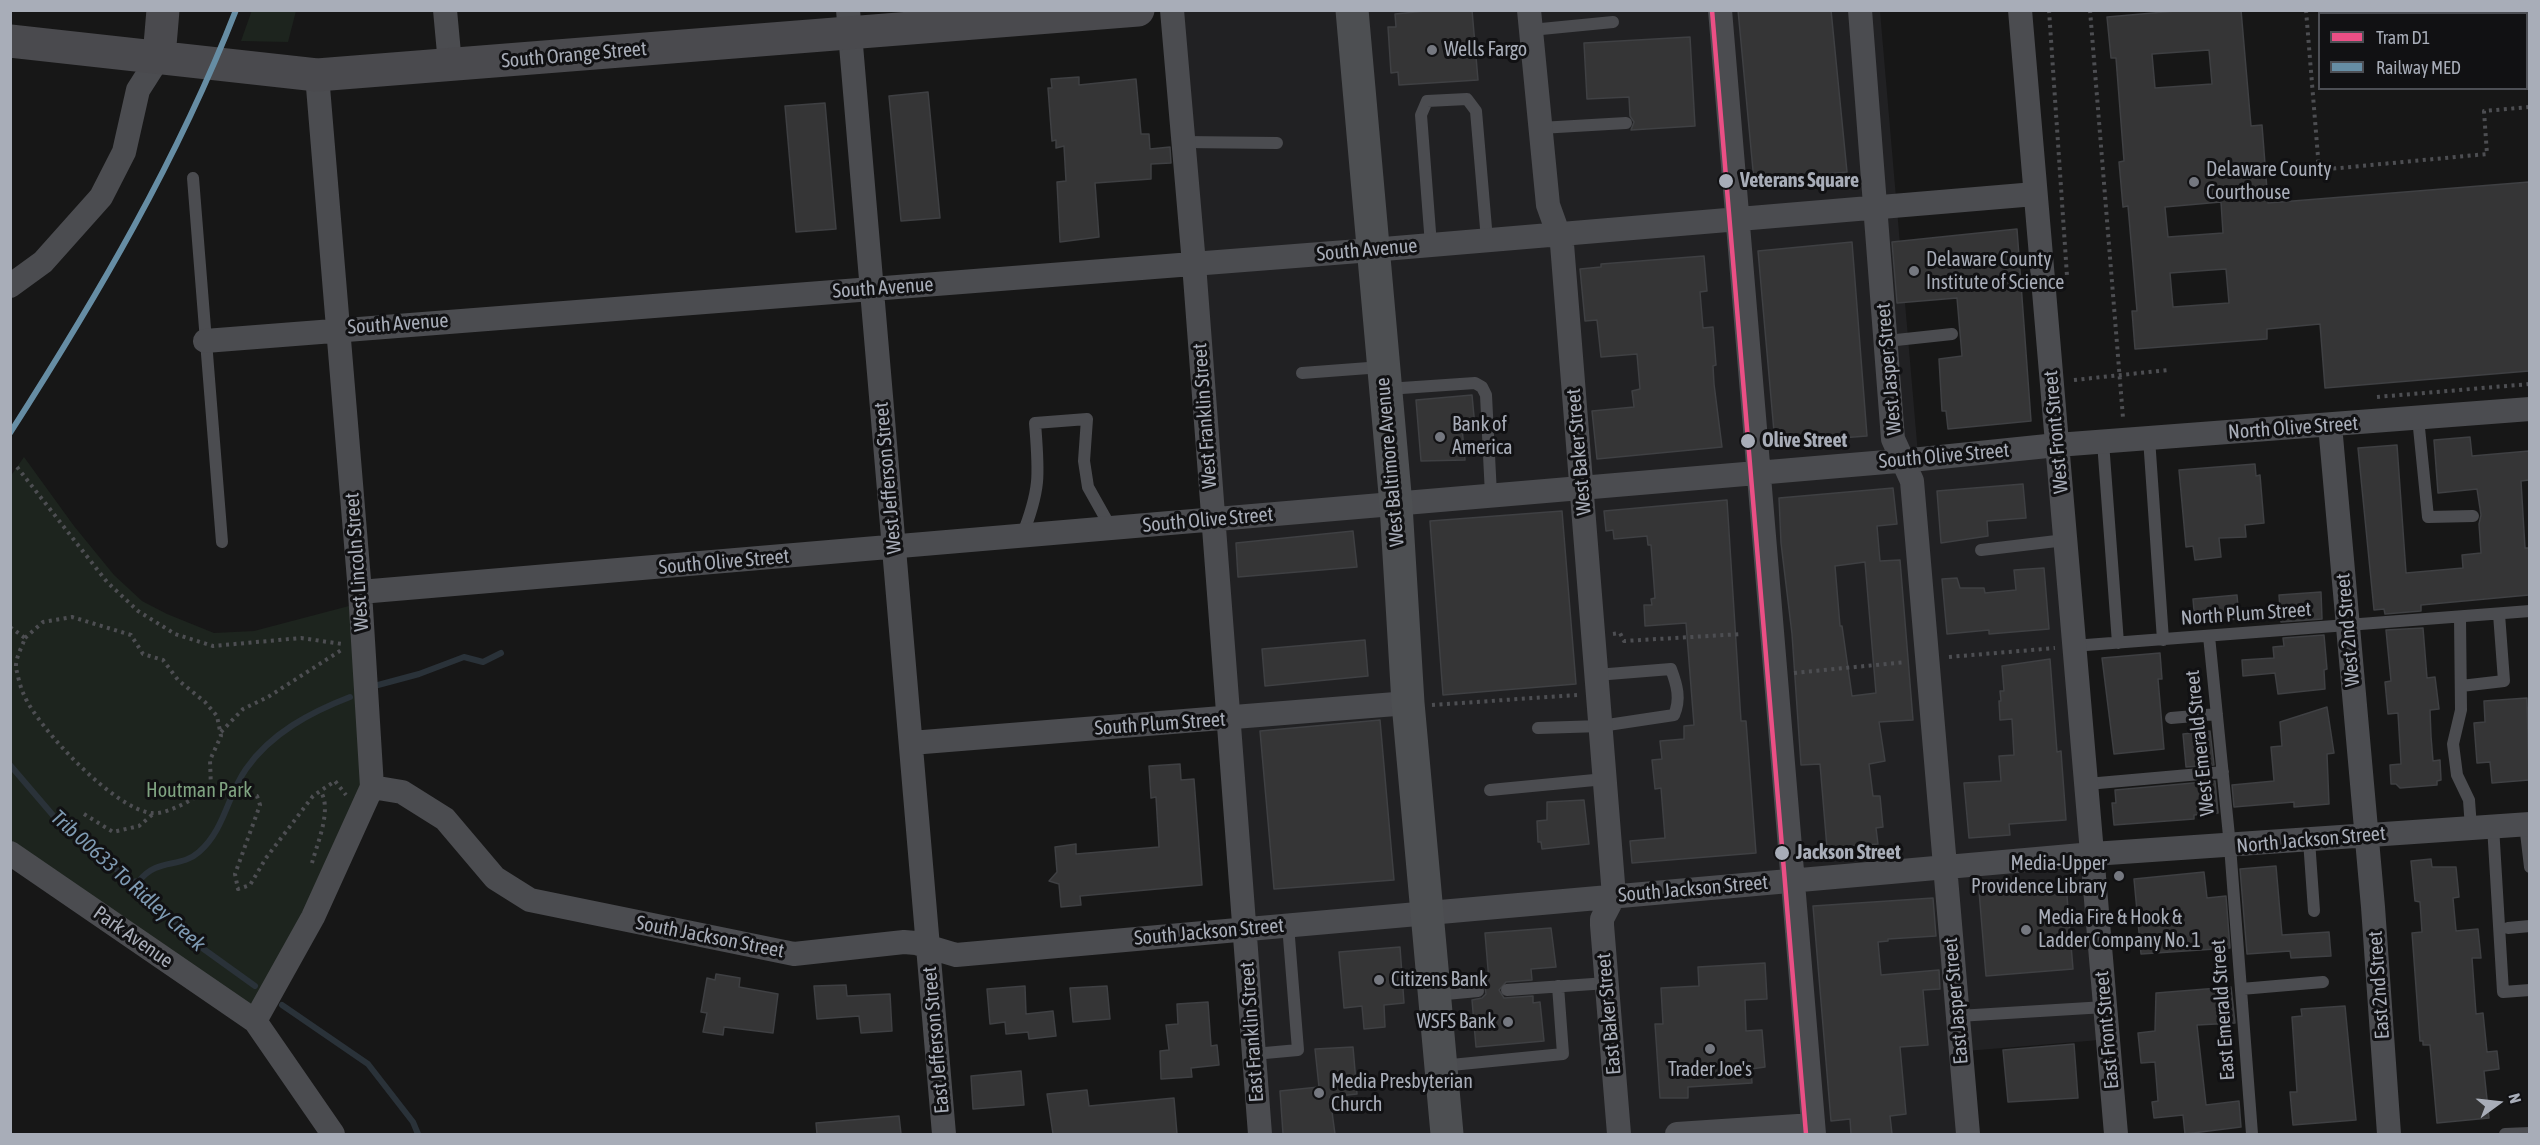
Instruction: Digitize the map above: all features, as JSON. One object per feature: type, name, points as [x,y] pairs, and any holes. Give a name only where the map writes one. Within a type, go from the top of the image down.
[{"type":"main road","points":[[163,10],[169,59]]},
{"type":"main road","name":"West Baltimore Avenue","points":[[1352,10],[1383,378],[1419,704],[1428,913],[1447,1134]]},
{"type":"main road","name":"South Orange Street","points":[[10,41],[317,75],[450,64],[849,22],[1124,11]]},
{"type":"street","points":[[445,10],[450,64]]},
{"type":"street","name":"West Franklin Street","points":[[1172,10],[1194,264],[1244,929]]},
{"type":"street","points":[[1677,1134],[1806,1130],[1730,220],[1705,10]]},
{"type":"street","points":[[1720,10],[1730,220]]},
{"type":"street","name":"West Jasper Street","points":[[1860,10],[1893,439],[1912,481],[1945,868]]},
{"type":"street","name":"West Front Street","points":[[2020,10],[2073,646],[2093,854]]},
{"type":"street","name":"West Baker Street","points":[[1530,20],[1548,205],[1561,234],[1614,896]]},
{"type":"street","name":"West Jefferson Street","points":[[849,22],[928,946]]},
{"type":"street","points":[[10,286],[43,262],[101,197],[124,152],[138,90],[169,59]]},
{"type":"street","name":"West Lincoln Street","points":[[255,1021],[313,917],[372,787],[360,592],[317,75]]},
{"type":"street","points":[[1561,234],[2036,194]]},
{"type":"street","name":"South Avenue","points":[[205,340],[1561,234]]},
{"type":"street","name":"North Olive Street","points":[[2057,445],[2529,409]]},
{"type":"street","name":"West 2nd Street","points":[[2330,425],[2365,835]]},
{"type":"street","name":"South Olive Street","points":[[360,592],[1396,505],[1582,486],[1904,461],[2057,445]]},
{"type":"street","name":"South Plum Street","points":[[911,743],[1419,704]]},
{"type":"street","name":"South Jackson Street","points":[[372,787],[402,792],[445,819],[495,878],[530,900],[794,954],[904,942],[928,946],[956,955],[2093,854]]},
{"type":"street","name":"North Jackson Street","points":[[2093,854],[2528,824]]},
{"type":"street","name":"East 2nd Street","points":[[2365,835],[2373,907],[2389,1134]]},
{"type":"street","name":"Park Avenue","points":[[10,853],[255,1021]]},
{"type":"street","name":"East Front Street","points":[[2093,854],[2116,1134]]},
{"type":"street","name":"East Jasper Street","points":[[1945,868],[1968,1134]]},
{"type":"street","name":"East Baker Street","points":[[1614,896],[1602,919],[1619,1134]]},
{"type":"street","name":"East Franklin Street","points":[[1244,929],[1260,1134]]},
{"type":"street","name":"East Jefferson Street","points":[[928,946],[944,1134]]},
{"type":"street","points":[[255,1021],[333,1134]]},
{"type":"lane","points":[[1530,20],[1613,22]]},
{"type":"lane","points":[[1431,245],[1421,115],[1427,101],[1467,99],[1476,111],[1487,240]]},
{"type":"lane","points":[[1540,128],[1626,123]]},
{"type":"lane","points":[[1184,142],[1277,142]]},
{"type":"lane","points":[[193,178],[222,542]]},
{"type":"lane","points":[[1887,341],[1952,334]]},
{"type":"lane","points":[[1302,373],[1475,383],[1482,387],[1486,395],[1491,495]]},
{"type":"lane","points":[[2418,418],[2428,517],[2473,516]]},
{"type":"lane","points":[[1022,536],[1036,500],[1040,477],[1035,423],[1046,422],[1087,419],[1084,461],[1088,487],[1111,528]]},
{"type":"lane","points":[[2149,438],[2163,640]]},
{"type":"lane","points":[[2103,442],[2118,643]]},
{"type":"lane","points":[[1981,550],[2065,540]]},
{"type":"lane","name":"North Plum Street","points":[[2073,646],[2529,611]]},
{"type":"lane","points":[[2461,686],[2504,681],[2499,614]]},
{"type":"lane","points":[[2460,617],[2461,710],[2453,744],[2457,775],[2482,827],[2503,992],[2529,990]]},
{"type":"lane","name":"West Emerald Street","points":[[2208,636],[2230,846]]},
{"type":"lane","points":[[1538,728],[1601,726],[1674,716],[1679,704],[1677,686],[1671,669],[1596,675]]},
{"type":"lane","points":[[2171,718],[2217,714]]},
{"type":"lane","points":[[2086,784],[2223,772]]},
{"type":"lane","points":[[1490,790],[1605,779]]},
{"type":"lane","points":[[2528,824],[2529,867]]},
{"type":"lane","points":[[2308,840],[2314,911]]},
{"type":"lane","name":"East Emerald Street","points":[[2230,846],[2252,1134]]},
{"type":"lane","points":[[1254,1054],[1298,1050],[1288,925]]},
{"type":"lane","points":[[2508,928],[2529,926]]},
{"type":"lane","points":[[2241,989],[2323,982]]},
{"type":"lane","points":[[1507,990],[1607,983]]},
{"type":"lane","points":[[1441,1066],[1563,1054],[1558,986]]},
{"type":"lane","points":[[1434,995],[1478,991]]},
{"type":"lane","points":[[1958,1016],[2105,1006]]},
{"type":"lane","points":[[2505,1134],[2529,1133]]},
{"type":"path","points":[[2049,10],[2067,277]]},
{"type":"path","points":[[2090,10],[2123,418]]},
{"type":"path","points":[[2306,10],[2319,169]]},
{"type":"path","points":[[2266,175],[2487,154],[2484,111],[2529,107]]},
{"type":"path","points":[[2073,368],[2075,391]]},
{"type":"path","points":[[2073,380],[2168,370]]},
{"type":"path","points":[[2374,397],[2529,384]]},
{"type":"path","points":[[2111,419],[2135,417]]},
{"type":"path","points":[[17,467],[107,582],[138,611],[175,634],[213,646],[301,638],[348,645],[321,665],[243,709],[220,732],[210,760],[211,788]]},
{"type":"path","points":[[153,814],[128,804],[100,784],[44,727],[23,695],[16,665],[25,638],[43,622],[72,617],[131,635],[143,654],[163,660],[178,680],[205,702],[217,716],[220,732]]},
{"type":"path","points":[[10,627],[25,638]]},
{"type":"path","points":[[1612,634],[1620,633],[1624,641],[1742,634]]},
{"type":"path","points":[[1947,657],[2073,646]]},
{"type":"path","points":[[1790,673],[1910,661]]},
{"type":"path","points":[[1419,704],[1579,694]]},
{"type":"path","points":[[84,814],[113,832],[126,831],[139,826],[153,814],[178,806],[211,788],[218,787],[257,796],[260,805],[235,874],[238,889],[250,885],[266,858],[313,796],[335,781],[343,790],[347,801]]},
{"type":"shaded area","points":[[1166,11],[1880,11],[1919,466],[2050,456],[2100,1040],[1966,1051],[1973,1134],[1262,1134]]},
{"type":"green space","points":[[252,10],[296,11],[288,42],[241,41]]},
{"type":"green space","name":"Houtman Park","points":[[24,457],[74,526],[114,575],[142,601],[167,614],[214,633],[254,631],[349,606],[372,787],[255,1021],[11,853],[10,477]]},
{"type":"building","name":"Wells Fargo","points":[[1436,10],[1472,10],[1478,80],[1399,85],[1398,72],[1391,73],[1388,27],[1396,27],[1395,14]]},
{"type":"building","points":[[1738,10],[1831,10],[1847,172],[1754,181]]},
{"type":"building","points":[[2187,10],[2241,10],[2251,126],[2262,125],[2268,203],[2529,182],[2529,371],[2325,388],[2320,324],[2267,329],[2267,339],[2135,349],[2132,311],[2137,311],[2128,206],[2123,207],[2119,162],[2124,161],[2116,58],[2111,58],[2107,17]],"holes":[[[2209,50],[2212,84],[2155,88],[2152,54]],[[2221,202],[2223,233],[2168,237],[2165,207]],[[2226,269],[2229,303],[2173,307],[2170,273]]]},
{"type":"building","points":[[1690,37],[1695,126],[1631,130],[1634,122],[1630,116],[1629,97],[1587,99],[1584,43]]},
{"type":"building","points":[[1079,77],[1079,85],[1136,79],[1141,134],[1149,134],[1150,149],[1170,147],[1171,163],[1151,164],[1151,179],[1095,183],[1099,237],[1060,242],[1057,182],[1066,181],[1064,146],[1056,148],[1056,140],[1052,141],[1048,88],[1052,88],[1051,79]]},
{"type":"building","points":[[928,92],[940,218],[901,221],[889,96]]},
{"type":"building","points":[[825,103],[836,229],[796,232],[785,106]]},
{"type":"building","points":[[2017,229],[2031,421],[1948,429],[1946,411],[1942,411],[1939,359],[1962,356],[1957,298],[1897,303],[1892,242]]},
{"type":"building","points":[[1852,242],[1867,436],[1775,443],[1758,251]]},
{"type":"building","points":[[1704,256],[1707,291],[1700,292],[1703,328],[1713,327],[1716,365],[1713,366],[1714,384],[1722,447],[1597,459],[1592,411],[1634,407],[1632,391],[1640,389],[1637,354],[1601,357],[1597,320],[1585,321],[1580,269],[1601,267],[1601,264]]},
{"type":"building","name":"Bank of America","points":[[1472,395],[1475,427],[1462,428],[1465,460],[1421,461],[1416,400]]},
{"type":"building","points":[[2470,437],[2472,456],[2529,451],[2529,480],[2521,481],[2525,548],[2529,548],[2529,595],[2421,605],[2421,611],[2385,614],[2384,609],[2374,610],[2358,448],[2397,445],[2406,573],[2463,568],[2462,555],[2481,553],[2479,524],[2481,515],[2477,489],[2438,493],[2434,440]]},
{"type":"building","points":[[2255,464],[2256,476],[2260,475],[2264,523],[2245,525],[2246,537],[2219,538],[2221,557],[2195,560],[2193,546],[2186,547],[2179,470]]},
{"type":"building","points":[[2023,484],[2026,518],[1987,521],[1988,536],[1941,543],[1937,491]]},
{"type":"building","points":[[1893,488],[1897,524],[1877,526],[1880,561],[1900,560],[1913,720],[1879,722],[1885,761],[1869,764],[1873,796],[1880,796],[1883,827],[1876,828],[1878,844],[1827,848],[1820,764],[1801,765],[1779,498]],"holes":[[[1865,562],[1876,693],[1852,696],[1842,626],[1840,626],[1835,566]]]},
{"type":"building","points":[[1727,500],[1741,721],[1746,721],[1756,853],[1632,863],[1630,841],[1665,838],[1661,788],[1655,789],[1652,760],[1662,759],[1660,741],[1684,739],[1684,726],[1694,725],[1686,623],[1645,626],[1644,605],[1652,605],[1651,599],[1655,598],[1651,545],[1648,545],[1647,536],[1614,539],[1613,530],[1606,531],[1604,511]]},
{"type":"building","points":[[1562,511],[1576,684],[1443,695],[1430,521]]},
{"type":"building","points":[[1353,531],[1357,567],[1238,577],[1236,543]]},
{"type":"building","points":[[2044,568],[2049,629],[1989,634],[1989,630],[1947,634],[1942,579],[1957,578],[1960,588],[1984,588],[1985,593],[2016,590],[2014,570]]},
{"type":"building","points":[[2321,592],[2322,619],[2281,622],[2279,595]]},
{"type":"building","points":[[2237,595],[2239,619],[2195,622],[2193,599]]},
{"type":"building","points":[[2423,628],[2427,678],[2435,677],[2439,709],[2430,710],[2433,761],[2440,760],[2441,780],[2437,781],[2437,785],[2400,788],[2396,784],[2391,784],[2390,765],[2401,764],[2398,713],[2388,714],[2385,682],[2391,681],[2386,630]]},
{"type":"building","points":[[2324,635],[2327,669],[2324,670],[2325,689],[2278,694],[2275,673],[2243,676],[2242,660],[2274,658],[2273,647],[2284,646],[2283,638]]},
{"type":"building","points":[[1365,640],[1368,676],[1265,686],[1262,649]]},
{"type":"building","points":[[2160,653],[2162,679],[2158,679],[2164,749],[2114,754],[2102,658]]},
{"type":"building","points":[[2050,659],[2057,752],[2061,751],[2066,820],[2009,824],[2010,835],[1969,838],[1964,783],[2001,781],[1999,756],[2014,755],[2012,719],[2000,720],[2000,691],[2004,691],[2002,666]]},
{"type":"building","points":[[2527,698],[2529,780],[2492,783],[2490,762],[2477,763],[2474,723],[2485,722],[2484,701]]},
{"type":"building","points":[[2327,707],[2334,753],[2327,754],[2329,804],[2294,807],[2294,802],[2234,807],[2232,785],[2274,781],[2271,747],[2282,746],[2280,722]]},
{"type":"building","points":[[1380,720],[1394,880],[1274,889],[1260,731]]},
{"type":"building","points":[[2210,731],[2214,765],[2186,767],[2183,734]]},
{"type":"building","points":[[1180,764],[1181,780],[1194,779],[1202,885],[1080,896],[1081,905],[1061,907],[1059,884],[1049,881],[1057,872],[1055,847],[1076,844],[1076,854],[1159,847],[1156,797],[1151,798],[1149,766]]},
{"type":"building","points":[[2215,781],[2218,813],[2194,815],[2194,819],[2114,825],[2112,803],[2116,803],[2115,790]]},
{"type":"building","points":[[1584,800],[1589,844],[1542,849],[1541,842],[1538,842],[1537,821],[1547,820],[1547,802]]},
{"type":"building","points":[[2431,859],[2432,867],[2456,867],[2459,897],[2453,898],[2456,931],[2478,929],[2481,958],[2472,958],[2476,1014],[2483,1013],[2487,1052],[2497,1051],[2499,1069],[2484,1071],[2489,1118],[2437,1123],[2430,1045],[2423,1045],[2423,1041],[2420,1041],[2412,933],[2422,932],[2420,902],[2415,901],[2411,861]]},
{"type":"building","points":[[2276,866],[2282,935],[2329,932],[2331,956],[2291,958],[2290,951],[2247,954],[2240,869]]},
{"type":"building","points":[[2204,872],[2207,898],[2226,896],[2230,948],[2141,954],[2134,879]]},
{"type":"building","name":"Media Fire & Hook & Ladder Company No. 1","points":[[2066,884],[2073,969],[1986,976],[1979,891]]},
{"type":"building","points":[[1933,898],[1936,936],[1888,939],[1888,941],[1878,942],[1881,975],[1939,970],[1940,989],[1923,990],[1928,1045],[1900,1047],[1906,1114],[1890,1116],[1892,1134],[1851,1134],[1850,1119],[1831,1121],[1813,906]]},
{"type":"building","points":[[1551,928],[1556,967],[1531,969],[1532,980],[1506,982],[1499,990],[1504,998],[1533,996],[1533,1003],[1540,1002],[1544,1041],[1476,1047],[1472,1000],[1482,998],[1486,994],[1485,987],[1478,982],[1489,981],[1485,933]]},
{"type":"building","name":"Citizens Bank","points":[[1400,947],[1404,1003],[1384,1005],[1385,1027],[1364,1029],[1362,1006],[1344,1008],[1339,952]]},
{"type":"building","points":[[1765,963],[1767,999],[1745,1000],[1746,1031],[1762,1030],[1765,1067],[1751,1069],[1752,1083],[1688,1087],[1688,1098],[1660,1098],[1655,1024],[1663,1024],[1661,988],[1699,986],[1698,967]]},
{"type":"building","points":[[716,974],[740,978],[739,987],[778,994],[773,1033],[724,1027],[723,1035],[703,1032],[707,1013],[701,1012],[707,978],[715,980]]},
{"type":"building","points":[[846,985],[847,996],[890,994],[892,1031],[861,1033],[859,1016],[817,1019],[814,986]]},
{"type":"building","points":[[1025,986],[1026,1014],[1053,1011],[1056,1036],[1029,1039],[1028,1032],[1006,1034],[1005,1022],[990,1024],[987,989]]},
{"type":"building","points":[[1107,986],[1110,1019],[1073,1022],[1070,988]]},
{"type":"building","points":[[2231,987],[2235,1023],[2197,1025],[2206,1105],[2239,1101],[2241,1127],[2185,1134],[2183,1115],[2154,1118],[2152,1102],[2158,1101],[2155,1062],[2141,1063],[2138,1033],[2155,1031],[2156,993]]},
{"type":"building","points":[[1208,1002],[1211,1046],[1217,1045],[1219,1065],[1191,1068],[1192,1077],[1161,1079],[1160,1051],[1169,1050],[1166,1025],[1178,1024],[1177,1004]]},
{"type":"building","points":[[2345,1006],[2356,1120],[2293,1125],[2290,1092],[2297,1092],[2292,1017],[2302,1016],[2301,1009]]},
{"type":"building","points":[[2074,1044],[2078,1098],[2008,1102],[2003,1050]]},
{"type":"building","name":"Media Presbyterian Church","points":[[1353,1047],[1357,1094],[1330,1097],[1335,1134],[1283,1134],[1280,1091],[1319,1087],[1315,1049]]},
{"type":"building","points":[[1021,1071],[1024,1105],[973,1109],[971,1076]]},
{"type":"building","points":[[1087,1090],[1089,1106],[1174,1098],[1177,1134],[1053,1134],[1047,1094]]},
{"type":"building","points":[[899,1116],[901,1134],[817,1134],[816,1123]]},
{"type":"waterway","points":[[378,685],[419,674],[464,657],[483,662],[501,653]]},
{"type":"waterway","points":[[132,882],[139,881],[154,869],[192,857],[199,852],[215,833],[234,790],[256,756],[293,725],[350,697]]},
{"type":"waterway","name":"Trib 00633 To Ridley Creek","points":[[10,765],[63,827],[146,893],[198,945],[255,986]]},
{"type":"waterway","name":"Trib 00633 To Ridley Creek","points":[[282,1005],[368,1064],[413,1122],[418,1134]]},
{"type":"tram line","name":"D1","points":[[1712,10],[1806,1134]]},
{"type":"rail line","name":"MED","points":[[10,433],[74,331],[134,227],[188,121],[236,10]]},
{"type":"place","name":"Wells Fargo","points":[[1432,50]]},
{"type":"place","name":"Veterans Square","points":[[1726,181]]},
{"type":"place","name":"Delaware County Courthouse","points":[[2194,182]]},
{"type":"place","name":"Delaware County Institute of Science","points":[[1914,271]]},
{"type":"place","name":"Bank of America","points":[[1440,437]]},
{"type":"place","name":"Olive Street","points":[[1748,441]]},
{"type":"place","name":"Jackson Street","points":[[1782,853]]},
{"type":"place","name":"Media-Upper Providence Library","points":[[2119,876]]},
{"type":"place","name":"Media Fire & Hook & Ladder Company No. 1","points":[[2026,930]]},
{"type":"place","name":"Citizens Bank","points":[[1379,980]]},
{"type":"place","name":"WSFS Bank","points":[[1508,1022]]},
{"type":"place","name":"Trader Joe's","points":[[1710,1049]]},
{"type":"place","name":"Media Presbyterian Church","points":[[1319,1093]]}]
